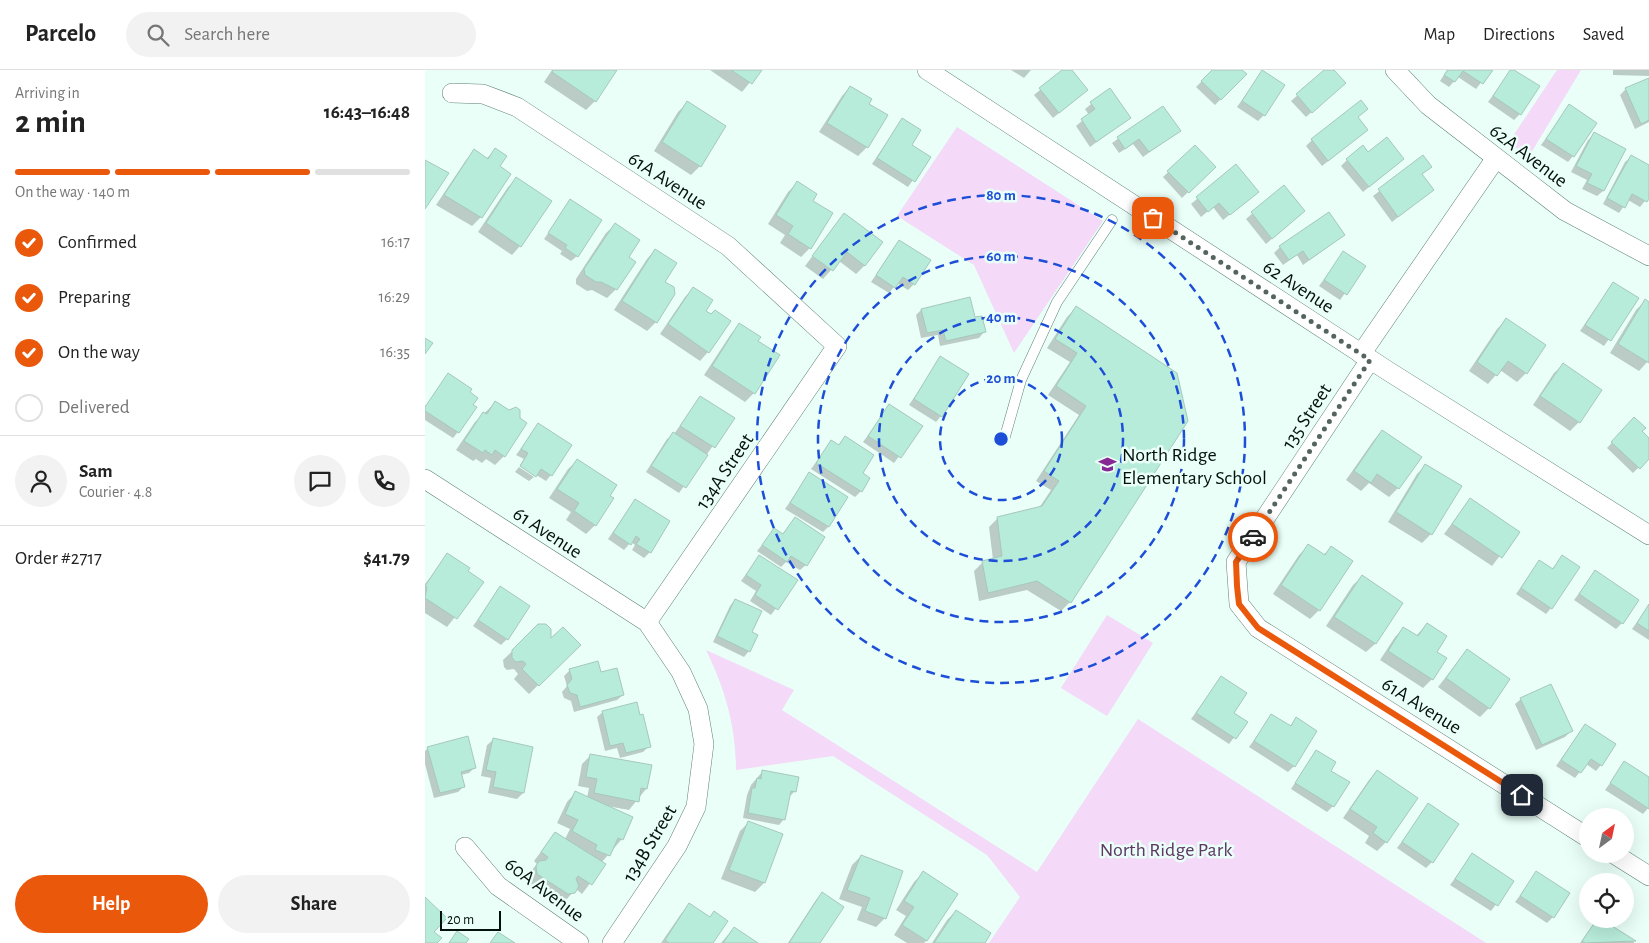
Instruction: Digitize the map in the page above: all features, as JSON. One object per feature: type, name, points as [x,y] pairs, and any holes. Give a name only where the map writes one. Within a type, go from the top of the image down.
[{"type":"street","name":"62 Avenue","points":[[927,70],[1366,357],[1649,535]]},
{"type":"street","name":"62A Avenue","points":[[1395,70],[1428,105],[1565,211],[1649,256]]},
{"type":"street","name":"61A Avenue","points":[[452,93],[483,94],[517,107],[728,246],[837,346]]},
{"type":"street","name":"135 Street","points":[[1239,604],[1236,562],[1366,357],[1496,158]]},
{"type":"street","name":"134A Street","points":[[647,622],[837,346]]},
{"type":"street","name":"61 Avenue","points":[[425,479],[647,622]]},
{"type":"street","name":"61A Avenue","points":[[1239,604],[1258,628],[1579,832]]},
{"type":"street","name":"134B Street","points":[[612,943],[677,846],[697,807],[704,744],[698,710],[681,672],[647,622]]},
{"type":"street","name":"60A Avenue","points":[[465,847],[498,886],[579,943]]},
{"type":"street","points":[[1628,863],[1649,876]]},
{"type":"lane","points":[[1004,440],[1021,380],[1057,302],[1112,220]]},
{"type":"green space","points":[[1557,70],[1581,70],[1528,158],[1509,142]]},
{"type":"green space","points":[[957,127],[1103,221],[1014,353],[974,265],[897,216]]},
{"type":"green space","points":[[1107,615],[1153,643],[1107,716],[1061,688]]},
{"type":"green space","name":"North Ridge Park","points":[[706,650],[794,690],[782,710],[1037,872],[1138,719],[1486,943],[989,943],[1020,897],[987,855],[833,756],[736,770],[732,723],[719,679]]},
{"type":"building","points":[[553,70],[617,70],[596,102],[552,72]]},
{"type":"building","points":[[731,70],[762,70],[752,84]]},
{"type":"building","points":[[1062,70],[1072,70],[1088,90],[1059,113],[1039,88]]},
{"type":"building","points":[[1212,70],[1242,70],[1247,74],[1221,100],[1201,81]]},
{"type":"building","points":[[1262,70],[1285,85],[1265,116],[1242,101]]},
{"type":"building","points":[[1324,70],[1334,70],[1346,83],[1312,113],[1296,94]]},
{"type":"building","points":[[1448,70],[1493,70],[1483,84],[1463,71],[1455,82],[1444,75]]},
{"type":"building","points":[[1510,70],[1514,70],[1540,86],[1521,115],[1493,96]]},
{"type":"building","points":[[1649,78],[1649,120],[1641,124],[1625,88]]},
{"type":"building","points":[[850,86],[872,99],[869,104],[888,115],[868,148],[827,123]]},
{"type":"building","points":[[1110,88],[1131,118],[1096,142],[1081,119],[1095,109],[1090,102]]},
{"type":"building","points":[[1361,100],[1368,109],[1358,117],[1368,130],[1328,161],[1311,139]]},
{"type":"building","points":[[687,101],[726,126],[701,167],[662,142]]},
{"type":"building","points":[[1569,104],[1597,123],[1574,157],[1546,139]]},
{"type":"building","points":[[1163,106],[1181,131],[1149,152],[1139,139],[1125,149],[1117,137]]},
{"type":"building","points":[[902,118],[921,130],[912,145],[931,157],[915,182],[877,158]]},
{"type":"building","points":[[1594,132],[1626,149],[1604,191],[1587,183],[1592,174],[1576,166]]},
{"type":"building","points":[[1387,137],[1404,159],[1369,187],[1346,159],[1363,145],[1368,152]]},
{"type":"building","points":[[1195,145],[1216,167],[1189,193],[1167,171]]},
{"type":"building","points":[[495,148],[507,156],[500,166],[511,174],[482,218],[444,195],[474,149],[488,159]]},
{"type":"building","points":[[1423,155],[1432,167],[1422,174],[1434,190],[1398,217],[1378,189]]},
{"type":"building","points":[[1631,155],[1649,165],[1649,199],[1647,202],[1632,194],[1625,208],[1607,198]]},
{"type":"building","points":[[425,160],[449,173],[425,209]]},
{"type":"building","points":[[1236,164],[1259,192],[1230,215],[1219,203],[1208,212],[1196,197]]},
{"type":"building","points":[[516,177],[552,201],[521,247],[486,223]]},
{"type":"building","points":[[797,181],[817,194],[813,201],[833,213],[811,249],[788,234],[793,226],[776,215]]},
{"type":"building","points":[[1284,185],[1305,211],[1272,239],[1251,212]]},
{"type":"building","points":[[570,199],[602,220],[578,257],[565,248],[567,245],[548,233]]},
{"type":"building","points":[[1329,212],[1345,235],[1309,260],[1303,251],[1289,260],[1279,246]]},
{"type":"building","points":[[844,213],[883,242],[865,266],[847,252],[833,271],[812,256]]},
{"type":"building","points":[[615,223],[640,240],[629,257],[636,262],[617,290],[601,282],[596,282],[585,275],[584,269]]},
{"type":"building","points":[[899,240],[931,260],[915,285],[903,277],[895,288],[876,275]]},
{"type":"building","points":[[655,249],[677,263],[665,282],[674,287],[675,294],[657,323],[622,301]]},
{"type":"building","points":[[1343,251],[1366,266],[1347,295],[1324,280]]},
{"type":"building","points":[[1613,282],[1639,298],[1611,341],[1585,325]]},
{"type":"building","points":[[693,287],[713,300],[706,311],[711,314],[715,310],[731,321],[709,353],[668,324]]},
{"type":"building","points":[[970,297],[975,317],[982,316],[986,332],[946,341],[943,330],[927,333],[921,309]]},
{"type":"building","points":[[1645,299],[1649,302],[1649,363],[1618,344]]},
{"type":"building","points":[[1076,306],[1177,373],[1188,421],[1071,603],[1037,581],[988,593],[982,561],[1002,556],[997,517],[1042,506],[1059,481],[1044,471],[1086,406],[1056,386],[1077,353],[1055,339]]},
{"type":"building","points":[[1506,318],[1546,345],[1527,374],[1508,361],[1497,376],[1477,362]]},
{"type":"building","points":[[739,323],[761,337],[758,341],[780,355],[755,394],[712,366]]},
{"type":"building","points":[[425,338],[433,343],[425,354]]},
{"type":"building","points":[[940,356],[969,374],[942,417],[914,399]]},
{"type":"building","points":[[1563,363],[1602,390],[1580,423],[1540,396]]},
{"type":"building","points":[[448,373],[472,389],[470,392],[478,398],[473,405],[477,407],[459,433],[425,411],[425,407]]},
{"type":"building","points":[[700,396],[735,418],[715,448],[680,426]]},
{"type":"building","points":[[495,401],[509,410],[516,407],[520,410],[520,418],[527,423],[505,457],[495,450],[492,455],[485,450],[483,453],[464,441],[483,412],[487,414]]},
{"type":"building","points":[[889,404],[923,426],[901,458],[868,436]]},
{"type":"building","points":[[1634,417],[1646,428],[1642,431],[1649,438],[1649,459],[1640,469],[1611,442]]},
{"type":"building","points":[[538,423],[572,445],[552,476],[541,469],[536,477],[520,466],[528,453],[521,449]]},
{"type":"building","points":[[1382,430],[1422,457],[1399,489],[1377,474],[1371,483],[1354,471]]},
{"type":"building","points":[[673,432],[708,455],[686,488],[651,466]]},
{"type":"building","points":[[845,436],[874,455],[863,473],[870,478],[862,492],[816,463],[831,440],[839,445]]},
{"type":"building","points":[[577,459],[617,485],[610,496],[614,498],[596,526],[574,511],[579,503],[557,489]]},
{"type":"building","points":[[1425,464],[1462,486],[1432,535],[1396,512]]},
{"type":"building","points":[[809,472],[848,497],[829,527],[790,503]]},
{"type":"building","points":[[1470,498],[1520,532],[1502,558],[1452,524]]},
{"type":"building","points":[[635,499],[670,521],[651,553],[636,544],[640,539],[636,536],[631,545],[613,533]]},
{"type":"building","points":[[795,517],[825,537],[807,566],[791,556],[787,562],[762,545],[774,528],[783,534]]},
{"type":"building","points":[[1308,544],[1325,555],[1331,546],[1353,561],[1320,611],[1281,585]]},
{"type":"building","points":[[447,553],[470,568],[468,571],[484,582],[457,619],[425,598],[427,587],[425,586]]},
{"type":"building","points":[[759,555],[798,580],[778,610],[755,595],[761,585],[746,575]]},
{"type":"building","points":[[1562,555],[1580,567],[1552,609],[1521,588],[1539,560],[1553,569]]},
{"type":"building","points":[[1595,570],[1639,600],[1623,624],[1579,594]]},
{"type":"building","points":[[1362,575],[1403,603],[1376,644],[1334,617]]},
{"type":"building","points":[[500,586],[530,606],[508,640],[478,620]]},
{"type":"building","points":[[735,599],[762,611],[752,632],[758,635],[750,652],[717,636]]},
{"type":"building","points":[[1649,604],[1649,631],[1637,623]]},
{"type":"building","points":[[1427,623],[1447,636],[1437,652],[1447,658],[1433,680],[1388,651],[1403,627],[1418,636]]},
{"type":"building","points":[[538,624],[546,624],[551,629],[551,638],[563,627],[581,645],[539,686],[522,669],[526,664],[523,661],[516,662],[512,658],[512,650]]},
{"type":"building","points":[[1467,649],[1510,679],[1490,709],[1446,678]]},
{"type":"building","points":[[598,661],[601,672],[617,668],[624,695],[580,707],[577,695],[570,693],[567,685],[572,679],[569,669]]},
{"type":"building","points":[[1221,676],[1247,693],[1234,713],[1248,722],[1236,739],[1196,713]]},
{"type":"building","points":[[1551,684],[1573,731],[1542,745],[1520,698]]},
{"type":"building","points":[[637,702],[640,715],[643,714],[651,747],[626,753],[623,743],[610,746],[602,711]]},
{"type":"building","points":[[1271,714],[1291,726],[1296,717],[1317,731],[1295,767],[1254,741]]},
{"type":"building","points":[[1585,724],[1616,744],[1602,766],[1591,759],[1581,773],[1561,760]]},
{"type":"building","points":[[468,736],[476,768],[461,772],[465,787],[440,793],[427,747]]},
{"type":"building","points":[[493,738],[533,747],[524,793],[493,787],[496,772],[486,770]]},
{"type":"building","points":[[1316,750],[1336,762],[1331,771],[1350,782],[1334,807],[1295,783]]},
{"type":"building","points":[[590,754],[652,765],[647,789],[641,788],[639,802],[594,793],[597,779],[586,777]]},
{"type":"building","points":[[1624,761],[1649,777],[1649,809],[1610,783]]},
{"type":"building","points":[[762,770],[799,777],[796,792],[791,791],[785,820],[748,813],[752,788],[755,788],[757,778],[761,779]]},
{"type":"building","points":[[1377,770],[1418,798],[1387,843],[1373,833],[1377,827],[1350,809]]},
{"type":"building","points":[[575,791],[633,817],[623,840],[618,838],[610,856],[595,850],[597,845],[572,831],[578,820],[565,814]]},
{"type":"building","points":[[1428,803],[1459,824],[1433,863],[1402,842]]},
{"type":"building","points":[[748,821],[783,834],[765,883],[729,870]]},
{"type":"building","points":[[555,832],[606,864],[592,885],[578,876],[576,879],[579,886],[575,893],[568,894],[537,874],[536,866],[539,861],[546,860],[548,857],[541,852]]},
{"type":"building","points":[[1472,853],[1514,881],[1498,906],[1455,879]]},
{"type":"building","points":[[861,855],[903,871],[886,919],[865,911],[870,898],[847,890]]},
{"type":"building","points":[[923,871],[958,894],[927,941],[902,925],[914,907],[904,901]]},
{"type":"building","points":[[1536,871],[1570,893],[1554,918],[1520,896]]},
{"type":"building","points":[[822,892],[844,907],[820,943],[789,943]]},
{"type":"building","points":[[425,897],[447,918],[434,932],[442,938],[437,943],[425,943]]},
{"type":"building","points":[[689,903],[710,917],[714,911],[728,921],[713,943],[669,943],[665,940]]},
{"type":"building","points":[[956,910],[991,933],[985,943],[934,943]]},
{"type":"building","points":[[734,927],[758,943],[723,943]]},
{"type":"building","points":[[1591,928],[1615,928],[1636,941],[1585,943],[1582,941]]},
{"type":"building","points":[[457,931],[469,939],[466,943],[449,943]]},
{"type":"building","points":[[498,932],[515,943],[490,943]]},
{"type":"way so far","points":[[1153,218],[1370,360],[1253,537]]},
{"type":"place","name":"North Ridge Elementary School","points":[[1108,465]]},
{"type":"route","points":[[1253,537],[1236,562],[1237,586],[1239,604],[1258,628],[1522,795]]}]
